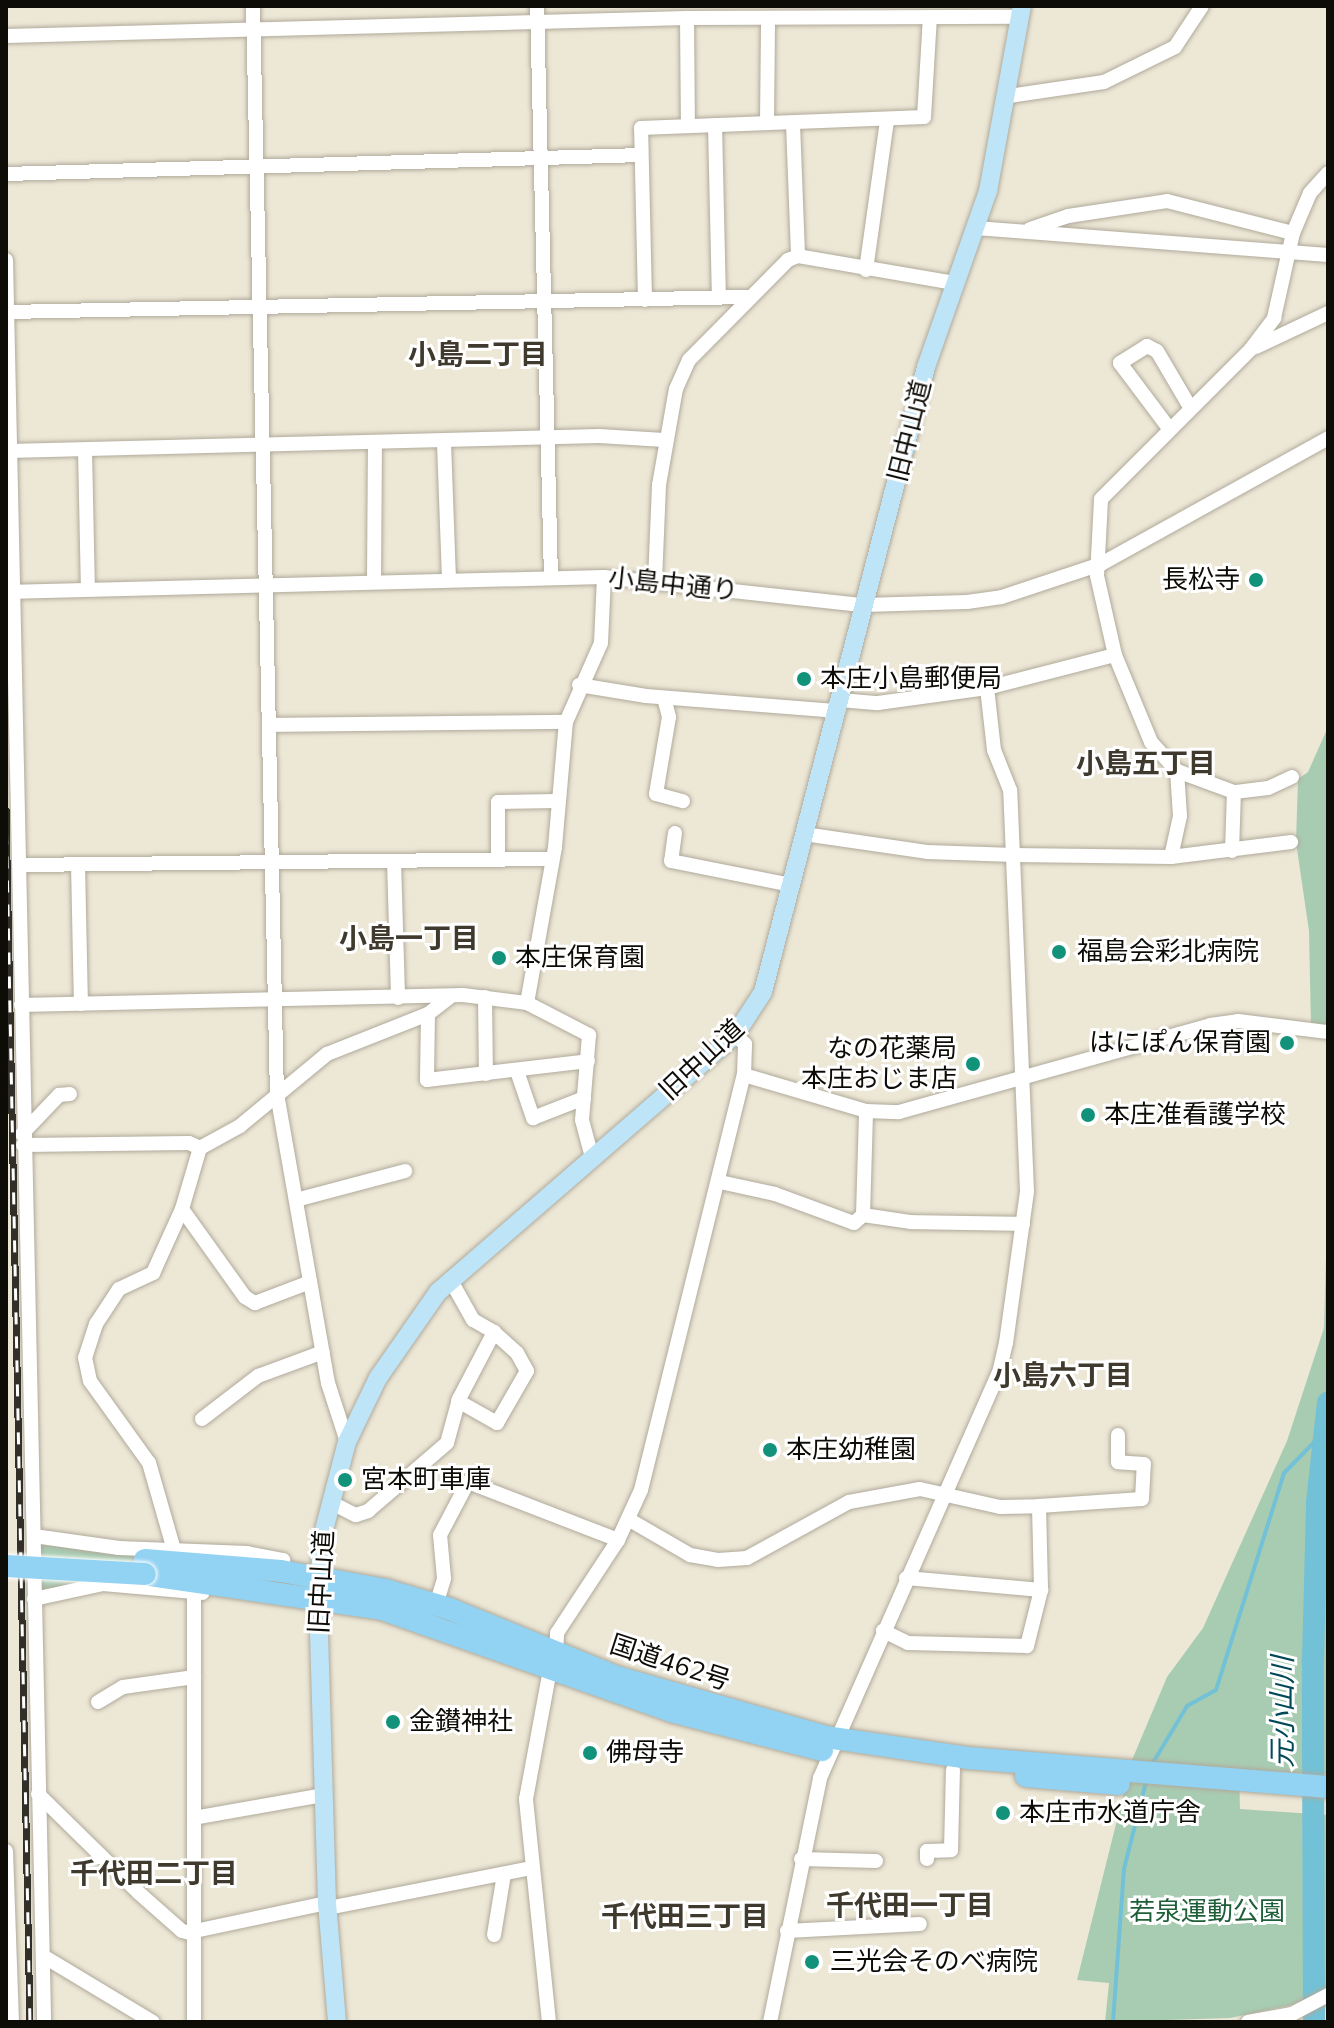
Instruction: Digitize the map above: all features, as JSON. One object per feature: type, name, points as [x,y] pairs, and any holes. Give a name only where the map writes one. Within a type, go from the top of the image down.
[{"type":"highway","name":"国道462号","points":[[6,1552],[277,1580],[436,1605],[554,1653],[834,1746],[953,1770],[1121,1777]]},
{"type":"highway","name":"国道462号","points":[[6,1566],[145,1567]]},
{"type":"highway","name":"国道462号","points":[[318,1586],[444,1627],[554,1653]]},
{"type":"highway","name":"国道462号","points":[[834,1746],[968,1758],[1121,1777],[1327,1793]]},
{"type":"main road","name":"旧中山道","points":[[337,2022],[327,1906],[318,1586],[330,1502],[347,1442],[398,1345],[450,1279],[735,1035],[763,992],[926,367],[976,228],[1009,96],[1021,12]]},
{"type":"street","points":[[253,6],[257,311],[263,445],[263,585],[269,725],[268,861],[277,1094],[323,1352],[347,1442]]},
{"type":"street","points":[[537,6],[551,578]]},
{"type":"street","points":[[1009,96],[1104,82],[1175,47],[1202,6]]},
{"type":"street","points":[[6,36],[537,22],[664,13],[687,18],[768,21],[832,12],[902,11],[930,17],[962,12],[1021,12]]},
{"type":"street","points":[[645,300],[641,128],[924,117],[930,17]]},
{"type":"street","points":[[687,18],[688,124]]},
{"type":"street","points":[[767,122],[768,21]]},
{"type":"street","points":[[866,270],[887,120]]},
{"type":"street","points":[[793,124],[798,256]]},
{"type":"street","points":[[715,125],[719,298]]},
{"type":"street","points":[[6,174],[540,162],[641,155]]},
{"type":"street","points":[[1292,777],[1268,788],[1234,792],[1177,771],[1151,742],[1115,655],[1097,576],[1101,564],[1101,499],[1168,427],[1251,349],[1274,318],[1293,233],[1310,193],[1328,173]]},
{"type":"street","points":[[1021,233],[1068,216],[1167,201],[1223,219],[1293,233]]},
{"type":"street","points":[[976,228],[1328,255]]},
{"type":"street","points":[[798,256],[955,283]]},
{"type":"street","points":[[655,581],[664,440],[689,360],[751,297],[798,256]]},
{"type":"street","points":[[6,260],[11,592],[20,865],[22,1140],[44,2022]]},
{"type":"street","points":[[7,312],[257,311],[751,297]]},
{"type":"street","points":[[1251,349],[1328,313]]},
{"type":"street","points":[[1168,427],[1120,363],[1147,346],[1157,351],[1190,407]]},
{"type":"street","points":[[9,451],[444,443],[548,438],[664,440]]},
{"type":"street","name":"小島中通り","points":[[11,592],[449,578],[604,577],[863,605],[912,607],[1002,597],[1101,564],[1328,438]]},
{"type":"street","points":[[444,443],[449,578]]},
{"type":"street","points":[[374,581],[375,444]]},
{"type":"street","points":[[85,450],[88,588]]},
{"type":"street","points":[[527,1003],[549,859],[555,847],[556,801],[566,722],[579,685],[601,643],[604,577]]},
{"type":"street","points":[[579,685],[664,698],[839,705],[878,703],[987,688],[1115,655]]},
{"type":"street","points":[[770,2022],[801,1859],[834,1746],[999,1373],[1027,1191],[1010,790],[994,750],[987,688]]},
{"type":"street","points":[[664,698],[669,717],[656,794],[683,801]]},
{"type":"street","points":[[269,725],[566,722]]},
{"type":"street","points":[[1171,857],[1180,816],[1177,771]]},
{"type":"street","points":[[1232,851],[1234,792]]},
{"type":"street","points":[[498,860],[498,802],[556,801]]},
{"type":"street","points":[[675,833],[671,861],[791,885]]},
{"type":"street","points":[[804,834],[927,852],[1014,855],[1171,857],[1291,842]]},
{"type":"street","points":[[20,865],[549,859]]},
{"type":"street","points":[[394,861],[398,998]]},
{"type":"street","points":[[78,864],[81,1004]]},
{"type":"street","points":[[21,1005],[451,996],[527,1003],[589,1035],[582,1120],[592,1158]]},
{"type":"street","points":[[174,1550],[149,1463],[103,1405],[85,1358],[111,1297],[153,1273],[182,1209],[200,1148],[240,1126],[327,1054],[428,1014],[451,996]]},
{"type":"street","points":[[485,997],[486,1074]]},
{"type":"street","points":[[428,1014],[427,1080],[588,1061]]},
{"type":"street","points":[[744,1075],[866,1111],[899,1112],[1210,1025],[1238,1021],[1328,1032]]},
{"type":"street","points":[[549,2022],[526,1799],[554,1653],[628,1519],[658,1429],[744,1075],[745,1044],[735,1035]]},
{"type":"street","points":[[517,1071],[533,1118],[584,1098]]},
{"type":"street","points":[[22,1140],[59,1095],[70,1094]]},
{"type":"street","points":[[720,1182],[775,1194],[854,1223],[863,1215],[866,1111]]},
{"type":"street","points":[[22,1140],[189,1143],[200,1148]]},
{"type":"street","points":[[296,1200],[405,1171]]},
{"type":"street","points":[[182,1209],[245,1297],[255,1303],[310,1282]]},
{"type":"street","points":[[863,1215],[911,1222],[1023,1224]]},
{"type":"street","points":[[450,1279],[473,1320],[494,1332],[517,1353],[527,1371],[497,1423],[458,1401]]},
{"type":"street","points":[[330,1502],[356,1515],[368,1511],[447,1443],[458,1401],[494,1332]]},
{"type":"street","points":[[202,1419],[258,1376],[323,1352]]},
{"type":"street","points":[[628,1519],[690,1555],[718,1560],[747,1558],[849,1502],[885,1499],[920,1489],[1000,1507],[1142,1499],[1144,1464],[1118,1462],[1118,1435]]},
{"type":"street","points":[[436,1605],[444,1578],[440,1535],[468,1482],[618,1540]]},
{"type":"street","points":[[883,1631],[908,1643],[1027,1646],[1041,1590],[1039,1506]]},
{"type":"street","points":[[34,1536],[119,1548],[247,1553],[283,1560],[277,1580],[248,1600],[103,1584],[34,1599]]},
{"type":"street","points":[[906,1578],[1041,1590]]},
{"type":"street","points":[[194,1592],[194,2022]]},
{"type":"street","points":[[98,1702],[123,1687],[194,1677]]},
{"type":"street","points":[[927,1859],[927,1851],[951,1850],[953,1770]]},
{"type":"street","points":[[38,1794],[182,1931],[194,1932],[532,1868]]},
{"type":"street","points":[[194,1818],[323,1795]]},
{"type":"street","points":[[6,1851],[12,2022]]},
{"type":"street","points":[[801,1859],[876,1861]]},
{"type":"street","points":[[494,1935],[504,1874]]},
{"type":"street","points":[[787,1931],[920,1924]]},
{"type":"street","points":[[43,1956],[153,2022]]},
{"type":"street","points":[[1248,2022],[1295,2015],[1328,1995]]},
{"type":"green space","points":[[1328,727],[1328,1025],[1311,1025],[1309,931],[1296,842],[1298,779],[1308,772]]},
{"type":"green space","name":"若泉運動公園","points":[[1328,1185],[1328,1774],[1239,1771],[1240,1809],[1328,1815],[1328,1988],[1292,2005],[1230,2018],[1105,2022],[1109,1983],[1077,1980],[1132,1760],[1167,1677],[1203,1628],[1287,1441],[1324,1328]]},
{"type":"green space","points":[[38,1542],[134,1552],[134,1582],[40,1594]]},
{"type":"waterway","name":"元小山川","points":[[1314,2022],[1313,1659],[1317,1502],[1328,1403]]},
{"type":"waterway","points":[[1151,1766],[1187,1706],[1216,1690],[1284,1473],[1322,1434]]},
{"type":"waterway","points":[[1113,2022],[1124,1869],[1147,1778]]},
{"type":"railway","points":[[6,808],[30,2022]]},
{"type":"place","name":"長松寺","points":[[1256,580]]},
{"type":"place","name":"本庄小島郵便局","points":[[804,679]]},
{"type":"place","name":"福島会彩北病院","points":[[1059,952]]},
{"type":"place","name":"本庄保育園","points":[[499,958]]},
{"type":"place","name":"はにぽん保育園","points":[[1287,1043]]},
{"type":"place","name":"なの花薬局 本庄おじま店","points":[[973,1064]]},
{"type":"place","name":"本庄准看護学校","points":[[1088,1115]]},
{"type":"place","name":"本庄幼稚園","points":[[770,1450]]},
{"type":"place","name":"宮本町車庫","points":[[345,1480]]},
{"type":"place","name":"金鑚神社","points":[[393,1722]]},
{"type":"place","name":"佛母寺","points":[[590,1753]]},
{"type":"place","name":"本庄市水道庁舎","points":[[1003,1813]]},
{"type":"place","name":"三光会そのべ病院","points":[[812,1962]]},
{"type":"district","name":"小島二丁目","points":[[478,355]]},
{"type":"district","name":"小島五丁目","points":[[1146,764]]},
{"type":"district","name":"小島一丁目","points":[[409,939]]},
{"type":"district","name":"小島六丁目","points":[[1063,1376]]},
{"type":"district","name":"千代田二丁目","points":[[154,1874]]},
{"type":"district","name":"千代田一丁目","points":[[910,1906]]},
{"type":"district","name":"千代田三丁目","points":[[685,1917]]}]
